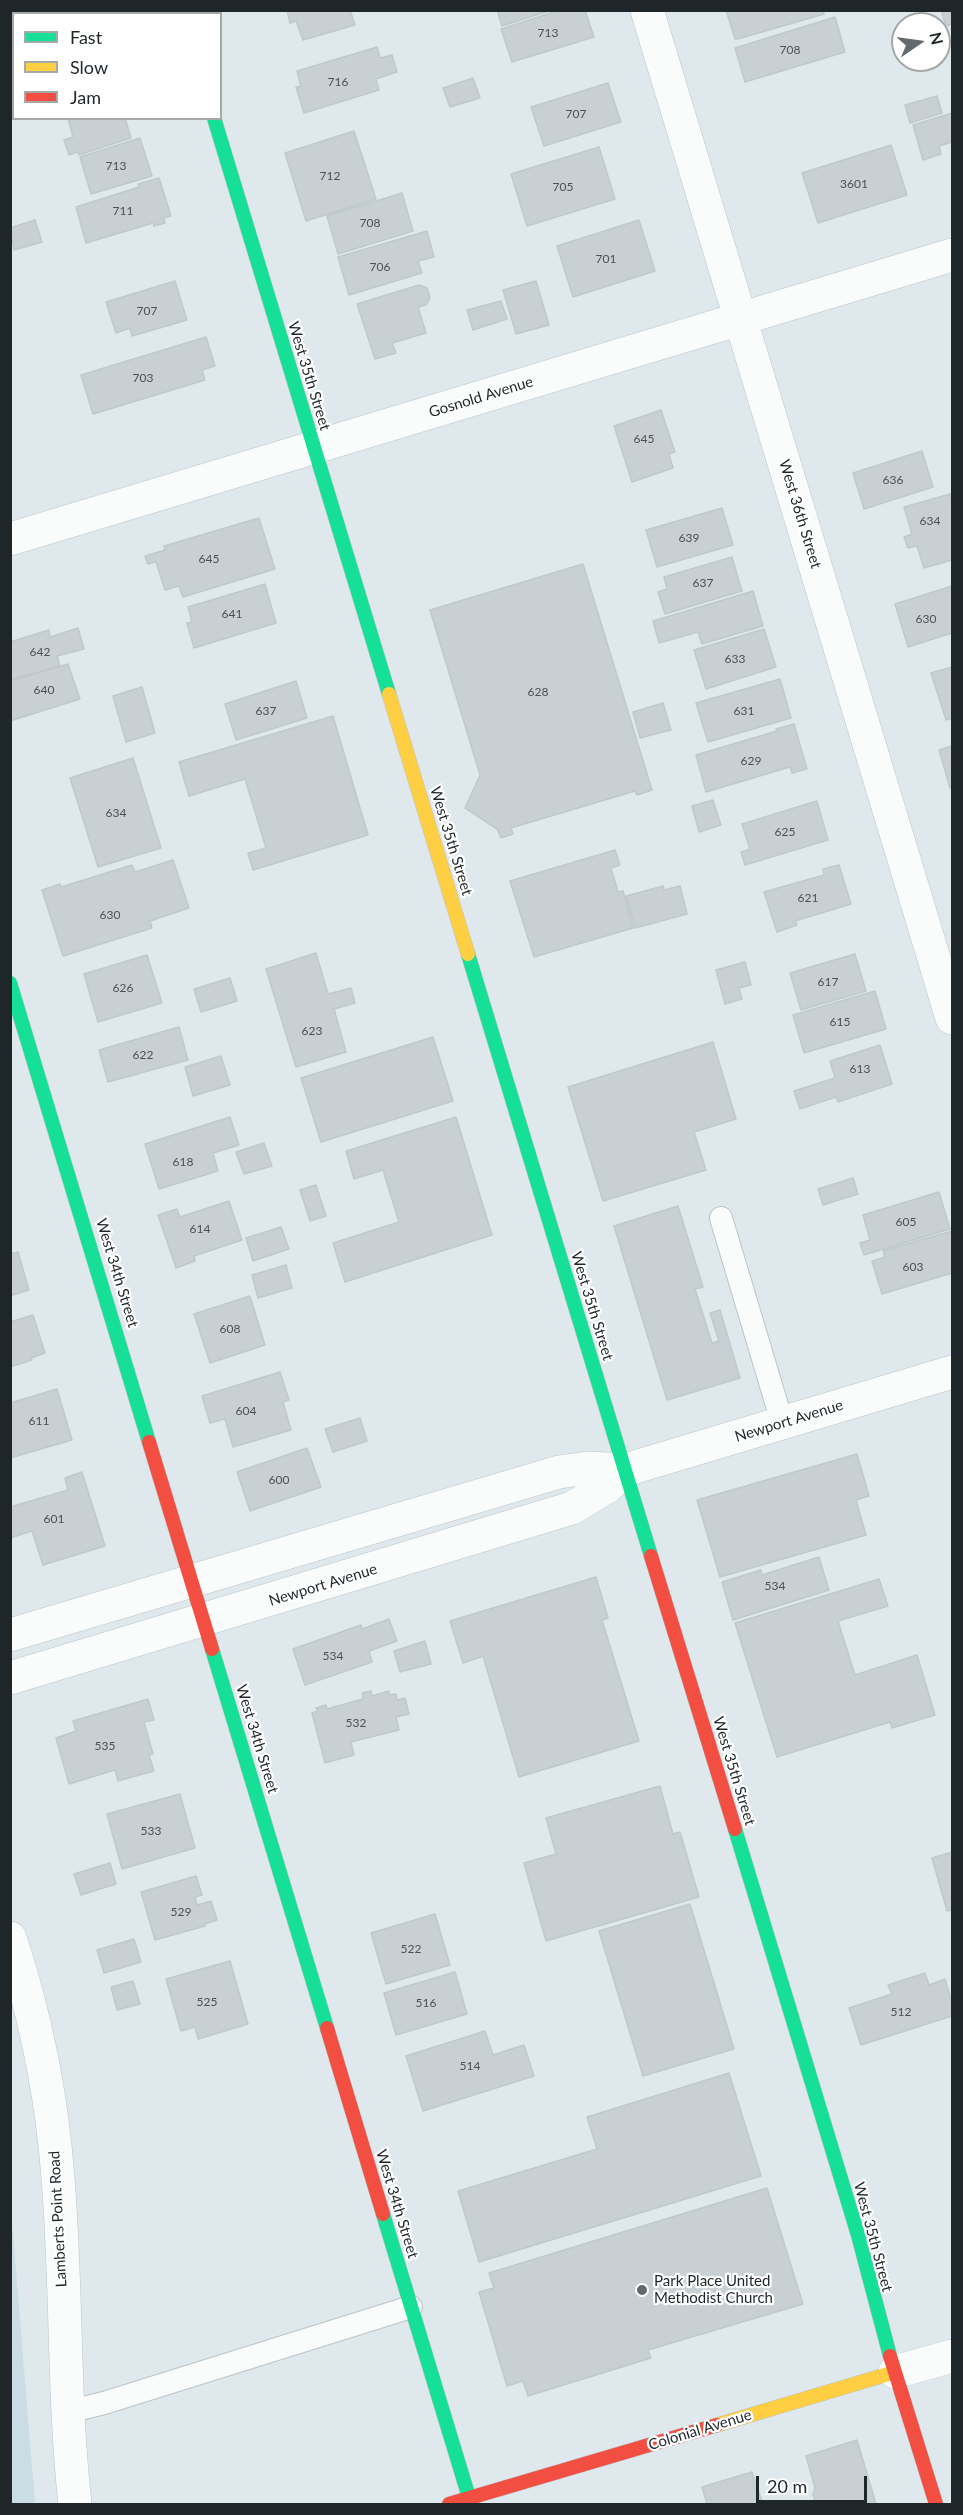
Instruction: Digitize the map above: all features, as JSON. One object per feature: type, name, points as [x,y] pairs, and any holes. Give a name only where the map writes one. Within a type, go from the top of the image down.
[{"type":"street","name":"West 36th Street","points":[[647,10],[952,1018]]},
{"type":"street","name":"West 35th Street","points":[[215,120],[858,2235],[879,2322],[936,2505]]},
{"type":"street","name":"Gosnold Avenue","points":[[10,539],[952,255]]},
{"type":"street","name":"West 34th Street","points":[[10,983],[470,2502]]},
{"type":"street","name":"Newport Avenue","points":[[10,1635],[559,1472],[588,1468],[625,1470],[952,1372]]},
{"type":"street","name":"Newport Avenue","points":[[10,1678],[572,1508],[607,1487],[625,1470]]},
{"type":"street","name":"Lamberts Point Road","points":[[10,1938],[20,1968],[43,2072],[58,2178],[67,2412],[75,2505]]},
{"type":"street","name":"Colonial Avenue","points":[[449,2505],[470,2502],[952,2356]]},
{"type":"lane","points":[[721,1218],[782,1422]]},
{"type":"lane","points":[[67,2412],[115,2400],[411,2307]]},
{"type":"shaded area","points":[[11,2208],[35,2504],[11,2504]]},
{"type":"building","points":[[10,10],[105,10],[106,12],[12,12],[12,52],[10,52]]},
{"type":"building","points":[[287,10],[350,10],[355,25],[303,40],[296,21],[290,23]]},
{"type":"building","points":[[497,10],[552,10],[502,26]]},
{"type":"building","points":[[560,10],[585,10],[594,37],[512,62],[501,29]]},
{"type":"building","points":[[726,10],[823,10],[824,14],[735,39]]},
{"type":"building","points":[[941,10],[952,10],[952,24],[951,12],[942,12]]},
{"type":"building","points":[[835,17],[845,52],[745,82],[735,48]]},
{"type":"building","points":[[377,47],[380,58],[392,55],[397,72],[376,79],[379,90],[304,113],[296,87],[301,86],[297,71]]},
{"type":"building","points":[[473,78],[480,98],[450,107],[443,88]]},
{"type":"building","points":[[608,83],[621,122],[544,146],[531,107]]},
{"type":"building","points":[[937,96],[942,113],[910,123],[905,105]]},
{"type":"building","points":[[952,113],[952,142],[939,146],[941,154],[923,160],[913,125]]},
{"type":"building","points":[[69,120],[126,120],[131,138],[79,155],[78,152],[69,155],[64,140],[73,137]]},
{"type":"building","points":[[354,131],[376,199],[306,221],[285,153]]},
{"type":"building","points":[[140,138],[152,176],[91,194],[80,157]]},
{"type":"building","points":[[891,145],[907,195],[818,223],[802,173]]},
{"type":"building","points":[[599,147],[615,199],[527,226],[511,174]]},
{"type":"building","points":[[159,178],[171,216],[164,218],[165,223],[154,226],[153,223],[86,243],[76,207],[139,187],[138,184]]},
{"type":"building","points":[[402,193],[413,231],[338,254],[327,216]]},
{"type":"building","points":[[35,220],[42,242],[14,250],[10,228]]},
{"type":"building","points":[[639,220],[655,271],[573,297],[557,246]]},
{"type":"building","points":[[427,231],[434,257],[418,261],[422,273],[349,295],[338,257]]},
{"type":"building","points":[[175,281],[187,320],[132,336],[130,328],[116,333],[106,302]]},
{"type":"building","points":[[536,281],[549,325],[516,334],[503,290]]},
{"type":"building","points":[[419,285],[427,288],[430,298],[426,305],[418,307],[426,333],[392,343],[396,353],[375,359],[357,304]]},
{"type":"building","points":[[501,301],[507,319],[473,330],[467,310]]},
{"type":"building","points":[[206,337],[215,366],[202,370],[205,380],[93,414],[81,375]]},
{"type":"building","points":[[661,410],[675,452],[669,454],[673,468],[632,482],[614,426]]},
{"type":"building","points":[[922,451],[933,487],[864,509],[853,473]]},
{"type":"building","points":[[950,494],[952,560],[924,568],[917,546],[908,548],[904,537],[912,534],[904,507]]},
{"type":"building","points":[[722,508],[733,545],[657,567],[646,530]]},
{"type":"building","points":[[259,518],[275,569],[183,597],[179,586],[165,590],[156,562],[148,564],[145,556],[165,550],[164,546]]},
{"type":"building","points":[[732,557],[742,591],[665,614],[658,592],[667,589],[664,577]]},
{"type":"building","points":[[583,564],[652,790],[637,795],[635,791],[511,828],[513,834],[501,838],[497,829],[465,808],[480,775],[430,610]]},
{"type":"building","points":[[265,584],[276,623],[194,648],[187,623],[192,622],[188,607]]},
{"type":"building","points":[[952,586],[952,633],[908,647],[895,604]]},
{"type":"building","points":[[753,591],[763,626],[702,644],[698,632],[659,643],[653,621]]},
{"type":"building","points":[[78,628],[84,649],[57,656],[60,666],[10,680],[10,642],[49,630],[50,637]]},
{"type":"building","points":[[764,629],[776,667],[706,689],[694,650]]},
{"type":"building","points":[[68,664],[80,699],[10,721],[10,681]]},
{"type":"building","points":[[952,667],[952,718],[946,720],[931,673]]},
{"type":"building","points":[[780,679],[791,718],[708,742],[696,703]]},
{"type":"building","points":[[296,681],[307,718],[236,740],[225,704]]},
{"type":"building","points":[[142,687],[155,733],[126,742],[113,696]]},
{"type":"building","points":[[663,703],[671,730],[640,738],[633,712]]},
{"type":"building","points":[[333,716],[368,835],[253,870],[248,853],[266,848],[245,779],[189,796],[179,762]]},
{"type":"building","points":[[794,724],[807,769],[792,773],[790,767],[706,792],[696,755]]},
{"type":"building","points":[[952,746],[952,787],[950,788],[939,750]]},
{"type":"building","points":[[133,758],[161,848],[98,867],[70,778]]},
{"type":"building","points":[[713,800],[721,825],[699,832],[692,806]]},
{"type":"building","points":[[817,801],[828,840],[745,865],[741,852],[750,849],[742,824]]},
{"type":"building","points":[[615,850],[620,865],[611,868],[618,892],[623,891],[633,928],[534,957],[510,881]]},
{"type":"building","points":[[173,860],[189,908],[150,921],[152,928],[63,956],[42,890],[60,884],[61,887],[132,865],[135,872]]},
{"type":"building","points":[[839,865],[851,904],[795,921],[797,925],[777,932],[764,892],[824,875],[823,869]]},
{"type":"building","points":[[663,886],[664,890],[680,886],[687,914],[635,928],[626,896]]},
{"type":"building","points":[[316,953],[328,994],[351,988],[355,1003],[334,1009],[346,1052],[296,1067],[266,969]]},
{"type":"building","points":[[855,954],[866,991],[801,1010],[790,973]]},
{"type":"building","points":[[147,955],[162,1003],[98,1022],[84,974]]},
{"type":"building","points":[[745,962],[751,985],[739,988],[742,999],[725,1004],[716,970]]},
{"type":"building","points":[[230,978],[237,1001],[201,1012],[194,989]]},
{"type":"building","points":[[875,991],[886,1029],[804,1053],[793,1015]]},
{"type":"building","points":[[179,1027],[188,1060],[108,1082],[99,1050]]},
{"type":"building","points":[[433,1037],[453,1101],[321,1142],[301,1078]]},
{"type":"building","points":[[713,1042],[736,1119],[694,1132],[706,1170],[603,1201],[568,1087]]},
{"type":"building","points":[[880,1045],[892,1084],[838,1102],[836,1097],[800,1109],[794,1091],[835,1078],[830,1061]]},
{"type":"building","points":[[221,1056],[230,1085],[193,1096],[185,1067]]},
{"type":"building","points":[[230,1117],[239,1145],[213,1153],[218,1171],[159,1189],[145,1144]]},
{"type":"building","points":[[456,1117],[492,1235],[345,1282],[333,1243],[399,1222],[383,1170],[354,1179],[346,1151]]},
{"type":"building","points":[[264,1143],[272,1166],[244,1174],[236,1152]]},
{"type":"building","points":[[853,1178],[858,1194],[823,1205],[818,1189]]},
{"type":"building","points":[[316,1185],[326,1216],[310,1221],[300,1190]]},
{"type":"building","points":[[939,1192],[950,1229],[864,1255],[860,1243],[870,1240],[863,1215]]},
{"type":"building","points":[[229,1201],[242,1240],[194,1256],[195,1261],[176,1268],[158,1215],[177,1209],[180,1217]]},
{"type":"building","points":[[678,1206],[703,1287],[695,1289],[712,1343],[719,1341],[710,1313],[720,1310],[740,1378],[667,1400],[614,1226]]},
{"type":"building","points":[[281,1227],[289,1249],[253,1261],[246,1238]]},
{"type":"building","points":[[952,1231],[952,1273],[882,1294],[872,1261],[885,1257],[883,1251]]},
{"type":"building","points":[[18,1252],[29,1290],[10,1296],[10,1254]]},
{"type":"building","points":[[286,1265],[292,1288],[258,1298],[252,1275]]},
{"type":"building","points":[[250,1296],[265,1345],[210,1363],[194,1314]]},
{"type":"building","points":[[33,1315],[45,1353],[10,1367],[10,1322]]},
{"type":"building","points":[[280,1372],[289,1400],[283,1402],[291,1430],[233,1447],[225,1419],[210,1423],[202,1396]]},
{"type":"building","points":[[57,1389],[72,1440],[10,1458],[10,1403]]},
{"type":"building","points":[[360,1418],[367,1441],[333,1452],[325,1429]]},
{"type":"building","points":[[307,1448],[321,1487],[250,1511],[237,1472]]},
{"type":"building","points":[[857,1454],[869,1496],[856,1500],[866,1535],[720,1577],[697,1500]]},
{"type":"building","points":[[82,1472],[105,1546],[43,1565],[32,1531],[10,1538],[10,1507],[68,1490],[65,1478]]},
{"type":"building","points":[[819,1557],[829,1590],[733,1620],[722,1582],[761,1570],[762,1575]]},
{"type":"building","points":[[596,1577],[608,1618],[602,1620],[639,1741],[519,1777],[483,1656],[463,1663],[450,1621]]},
{"type":"building","points":[[879,1579],[888,1606],[838,1621],[855,1675],[917,1655],[935,1715],[892,1728],[890,1722],[777,1757],[735,1623]]},
{"type":"building","points":[[389,1619],[397,1641],[369,1651],[372,1662],[305,1685],[293,1649],[361,1625],[362,1629]]},
{"type":"building","points":[[425,1641],[431,1664],[400,1672],[394,1651]]},
{"type":"building","points":[[371,1691],[372,1696],[389,1691],[389,1695],[396,1694],[397,1700],[405,1698],[409,1714],[396,1717],[399,1730],[351,1742],[354,1755],[325,1763],[312,1713],[318,1711],[316,1708],[326,1705],[327,1709],[363,1699],[362,1693]]},
{"type":"building","points":[[148,1699],[154,1720],[144,1722],[153,1754],[149,1755],[154,1771],[118,1781],[115,1770],[69,1784],[56,1738],[76,1731],[73,1721]]},
{"type":"building","points":[[660,1786],[673,1834],[680,1832],[699,1897],[546,1941],[524,1863],[556,1854],[546,1818]]},
{"type":"building","points":[[180,1794],[195,1848],[122,1869],[107,1814]]},
{"type":"building","points":[[952,1852],[952,1910],[947,1911],[932,1858]]},
{"type":"building","points":[[110,1863],[116,1884],[81,1895],[74,1874]]},
{"type":"building","points":[[196,1876],[202,1895],[195,1897],[197,1905],[211,1901],[217,1920],[205,1926],[155,1940],[141,1892]]},
{"type":"building","points":[[690,1904],[734,2049],[643,2076],[599,1931]]},
{"type":"building","points":[[435,1914],[450,1965],[386,1984],[371,1933]]},
{"type":"building","points":[[134,1939],[141,1962],[104,1973],[97,1950]]},
{"type":"building","points":[[230,1961],[248,2024],[198,2039],[195,2027],[181,2031],[166,1979]]},
{"type":"building","points":[[455,1972],[467,2014],[396,2035],[384,1993]]},
{"type":"building","points":[[925,1973],[929,1985],[945,1979],[952,2003],[952,2016],[861,2045],[849,2008],[892,1994],[888,1985]]},
{"type":"building","points":[[133,1981],[140,2004],[117,2010],[111,1987]]},
{"type":"building","points":[[485,2031],[493,2055],[524,2045],[534,2076],[423,2111],[406,2056]]},
{"type":"building","points":[[729,2073],[761,2176],[479,2262],[458,2191],[597,2149],[587,2117]]},
{"type":"building","name":"Park Place United Methodist Church","points":[[767,2188],[803,2304],[648,2350],[651,2358],[528,2396],[523,2381],[507,2386],[479,2292],[494,2288],[489,2273]]},
{"type":"building","points":[[857,2440],[876,2504],[819,2504],[815,2501],[813,2494],[815,2488],[806,2456]]},
{"type":"building","points":[[752,2472],[763,2504],[707,2504],[702,2487]]},
{"type":"traffic: fast","points":[[215,120],[389,694]]},
{"type":"traffic: fast","points":[[468,954],[651,1556]]},
{"type":"traffic: fast","points":[[10,983],[149,1442]]},
{"type":"traffic: fast","points":[[212,1649],[327,2028]]},
{"type":"traffic: fast","points":[[735,1829],[858,2235],[890,2356]]},
{"type":"traffic: fast","points":[[383,2214],[471,2504]]},
{"type":"traffic: slow","points":[[389,694],[468,954]]},
{"type":"traffic: slow","points":[[717,2425],[895,2372]]},
{"type":"traffic: jam","points":[[149,1442],[212,1649]]},
{"type":"traffic: jam","points":[[651,1556],[735,1829]]},
{"type":"traffic: jam","points":[[327,2028],[383,2214]]},
{"type":"traffic: jam","points":[[890,2356],[936,2504]]},
{"type":"traffic: jam","points":[[449,2504],[717,2425]]},
{"type":"place","name":"Park Place United Methodist Church","points":[[642,2290]]}]
